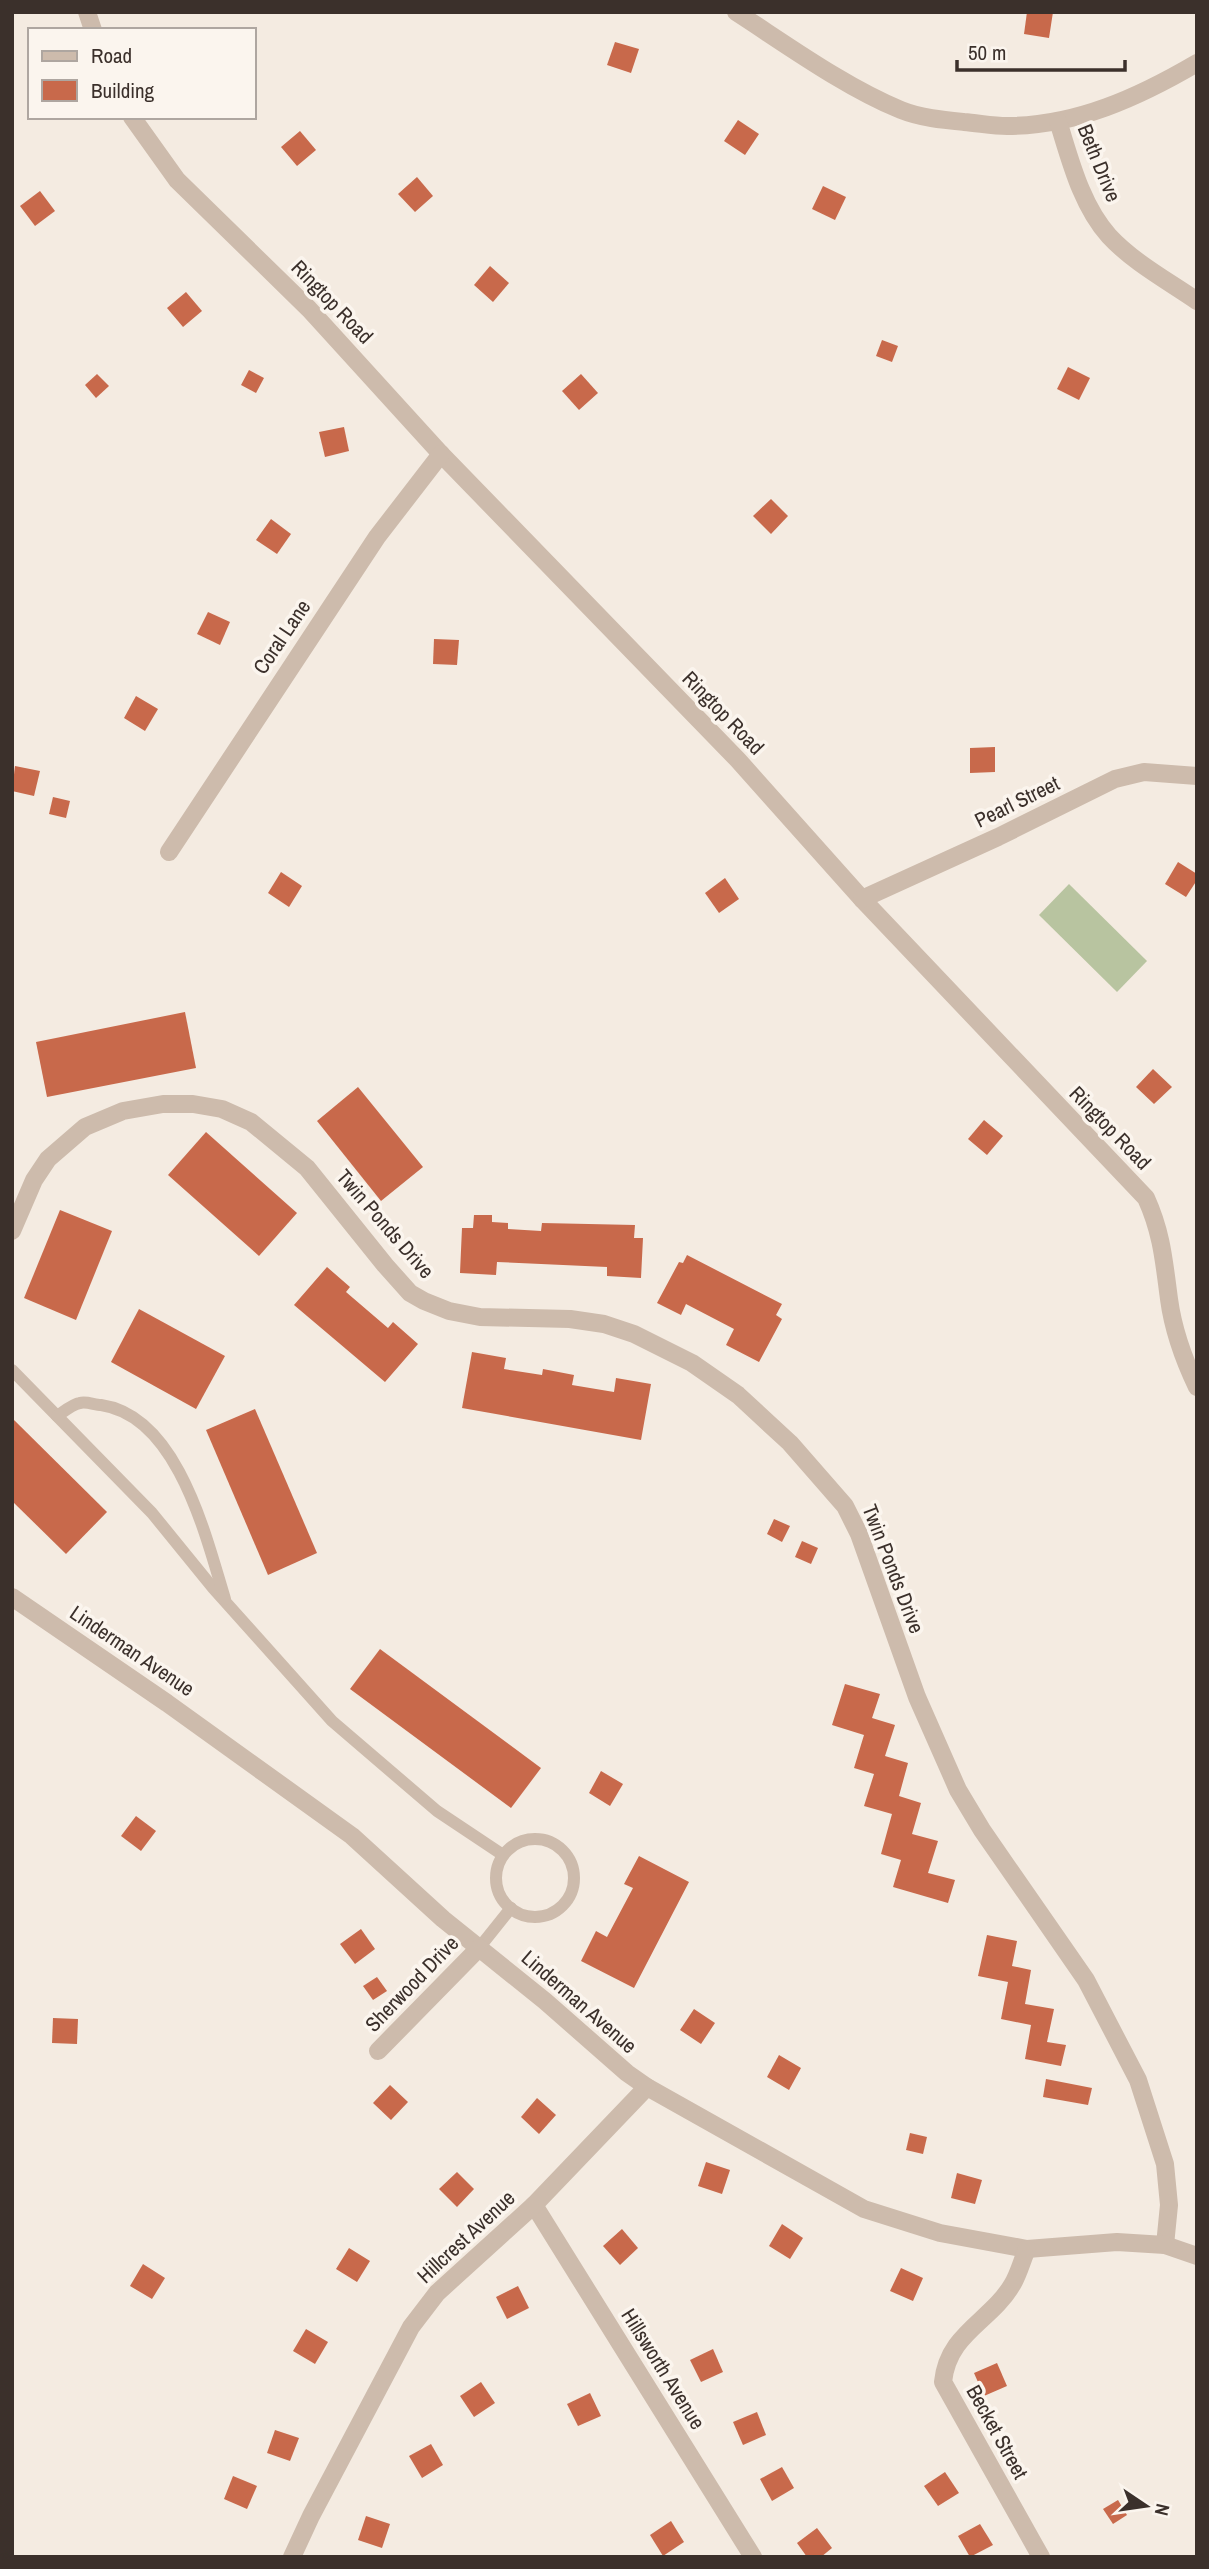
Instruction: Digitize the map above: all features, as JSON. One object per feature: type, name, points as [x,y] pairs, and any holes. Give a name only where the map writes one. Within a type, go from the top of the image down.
[{"type":"street","points":[[736,12],[757,18],[872,97],[905,111],[934,119],[1007,126],[1058,121],[1091,113],[1149,91],[1197,62]]},
{"type":"street","name":"Ringtop Road","points":[[133,119],[177,180],[309,309],[441,454],[738,760],[862,899],[1146,1198],[1166,1263],[1169,1301],[1184,1360],[1197,1387]]},
{"type":"street","name":"Beth Drive","points":[[1058,121],[1074,173],[1090,208],[1108,235],[1197,301]]},
{"type":"street","name":"Coral Lane","points":[[169,852],[377,537],[441,454]]},
{"type":"street","name":"Pearl Street","points":[[862,899],[998,837],[1115,779],[1144,772],[1197,776]]},
{"type":"street","name":"Twin Ponds Drive","points":[[12,1231],[34,1180],[48,1159],[85,1127],[123,1111],[163,1104],[193,1104],[222,1109],[251,1122],[307,1168],[385,1265],[410,1293],[424,1301],[449,1311],[480,1317],[604,1324],[634,1334],[692,1363],[738,1395],[790,1443],[845,1506],[859,1534],[917,1697],[958,1790],[982,1830],[1086,1980],[1138,2080],[1165,2164],[1169,2205],[1166,2245]]},
{"type":"street","name":"Linderman Avenue","points":[[12,1597],[302,1798],[352,1836],[443,1919],[545,2001],[626,2073],[864,2209],[940,2233],[1027,2249],[1117,2242],[1166,2245],[1197,2256]]},
{"type":"street","name":"Sherwood Drive","points":[[378,2051],[479,1948]]},
{"type":"street","name":"Hillcrest Avenue","points":[[292,2557],[411,2327],[437,2293],[534,2205],[647,2087]]},
{"type":"street","name":"Hillsworth Avenue","points":[[534,2205],[753,2557]]},
{"type":"street","name":"Becket Street","points":[[1027,2249],[1012,2286],[960,2339],[945,2363],[943,2382],[1041,2557]]},
{"type":"lane","points":[[12,1370],[152,1513],[227,1604],[332,1721],[437,1811],[503,1855]]},
{"type":"lane","points":[[57,1416],[80,1402],[113,1407],[145,1426],[167,1453],[193,1498],[227,1604]]},
{"type":"lane","points":[[538,1839],[554,1843],[565,1853],[573,1866],[575,1882],[570,1897],[560,1909],[547,1916],[531,1918],[511,1908],[497,1890],[496,1875],[503,1855],[523,1840],[538,1839]]},
{"type":"lane","points":[[479,1948],[511,1908]]},
{"type":"green space","points":[[1069,884],[1147,961],[1117,992],[1039,915]]},
{"type":"building","points":[[1027,12],[1053,12],[1049,38],[1024,34]]},
{"type":"building","points":[[615,42],[639,49],[631,73],[607,65]]},
{"type":"building","points":[[738,120],[759,134],[745,155],[724,141]]},
{"type":"building","points":[[300,131],[316,150],[297,166],[281,147]]},
{"type":"building","points":[[417,177],[433,196],[415,212],[398,194]]},
{"type":"building","points":[[823,186],[846,197],[835,220],[812,209]]},
{"type":"building","points":[[40,191],[55,211],[35,226],[20,206]]},
{"type":"building","points":[[490,266],[509,283],[493,302],[474,285]]},
{"type":"building","points":[[186,292],[202,311],[183,327],[167,308]]},
{"type":"building","points":[[882,340],[898,346],[892,362],[876,356]]},
{"type":"building","points":[[1068,367],[1090,378],[1079,400],[1057,389]]},
{"type":"building","points":[[249,370],[264,378],[256,393],[241,385]]},
{"type":"building","points":[[97,374],[109,386],[96,398],[85,385]]},
{"type":"building","points":[[581,374],[598,393],[579,410],[562,391]]},
{"type":"building","points":[[344,427],[349,451],[325,457],[319,432]]},
{"type":"building","points":[[771,499],[788,516],[771,534],[753,516]]},
{"type":"building","points":[[271,519],[291,534],[277,554],[256,540]]},
{"type":"building","points":[[208,612],[230,622],[220,645],[197,634]]},
{"type":"building","points":[[434,639],[459,640],[457,665],[433,664]]},
{"type":"building","points":[[136,696],[158,709],[145,731],[124,718]]},
{"type":"building","points":[[995,747],[995,772],[970,773],[970,748]]},
{"type":"building","points":[[15,766],[40,771],[34,796],[12,791]]},
{"type":"building","points":[[53,797],[70,801],[66,818],[49,814]]},
{"type":"building","points":[[1178,862],[1197,874],[1197,880],[1186,897],[1165,884]]},
{"type":"building","points":[[281,872],[302,886],[289,907],[268,893]]},
{"type":"building","points":[[725,878],[739,899],[719,913],[705,893]]},
{"type":"building","points":[[185,1012],[196,1068],[47,1097],[36,1042]]},
{"type":"building","points":[[1153,1069],[1172,1087],[1154,1104],[1136,1087]]},
{"type":"building","points":[[358,1087],[423,1167],[381,1201],[317,1121]]},
{"type":"building","points":[[984,1120],[1003,1136],[987,1155],[968,1139]]},
{"type":"building","points":[[206,1132],[297,1213],[259,1256],[168,1175]]},
{"type":"building","points":[[60,1210],[112,1231],[76,1320],[24,1298]]},
{"type":"building","points":[[474,1215],[492,1215],[492,1222],[508,1223],[508,1229],[541,1231],[542,1223],[635,1225],[634,1238],[643,1238],[641,1278],[607,1276],[607,1267],[497,1262],[496,1275],[460,1273],[462,1228],[473,1228]]},
{"type":"building","points":[[687,1255],[782,1304],[776,1315],[782,1319],[759,1362],[726,1345],[734,1329],[686,1304],[681,1315],[657,1303],[679,1262],[683,1263]]},
{"type":"building","points":[[327,1267],[350,1287],[346,1292],[388,1328],[393,1322],[418,1344],[385,1382],[294,1305]]},
{"type":"building","points":[[139,1309],[225,1356],[196,1409],[111,1362]]},
{"type":"building","points":[[472,1352],[506,1358],[504,1369],[542,1375],[543,1369],[574,1375],[572,1385],[614,1392],[616,1378],[651,1384],[641,1440],[462,1408]]},
{"type":"building","points":[[255,1409],[317,1553],[268,1575],[206,1430]]},
{"type":"building","points":[[12,1418],[107,1512],[66,1554],[12,1501]]},
{"type":"building","points":[[774,1519],[790,1526],[782,1542],[767,1534]]},
{"type":"building","points":[[802,1541],[818,1548],[811,1564],[795,1557]]},
{"type":"building","points":[[380,1649],[541,1768],[511,1808],[350,1689]]},
{"type":"building","points":[[845,1684],[880,1694],[872,1718],[895,1725],[885,1756],[908,1763],[899,1796],[921,1803],[912,1834],[938,1841],[928,1873],[955,1880],[948,1903],[893,1887],[901,1860],[881,1854],[892,1814],[864,1806],[874,1774],[854,1768],[864,1735],[832,1725]]},
{"type":"building","points":[[601,1771],[623,1784],[610,1806],[589,1793]]},
{"type":"building","points":[[136,1816],[156,1831],[141,1851],[121,1836]]},
{"type":"building","points":[[639,1856],[689,1882],[634,1988],[581,1961],[596,1931],[607,1937],[633,1888],[624,1884]]},
{"type":"building","points":[[361,1929],[375,1949],[355,1964],[340,1944]]},
{"type":"building","points":[[987,1935],[1017,1941],[1012,1966],[1031,1970],[1025,2004],[1054,2009],[1047,2042],[1066,2045],[1061,2066],[1025,2059],[1031,2025],[1001,2019],[1008,1982],[978,1976]]},
{"type":"building","points":[[377,1977],[387,1991],[373,2000],[363,1986]]},
{"type":"building","points":[[694,2009],[715,2023],[701,2044],[680,2030]]},
{"type":"building","points":[[53,2018],[78,2019],[77,2044],[52,2043]]},
{"type":"building","points":[[779,2055],[801,2068],[789,2090],[767,2077]]},
{"type":"building","points":[[1046,2079],[1092,2088],[1088,2105],[1043,2097]]},
{"type":"building","points":[[390,2085],[408,2102],[391,2120],[373,2103]]},
{"type":"building","points":[[537,2098],[556,2115],[539,2134],[521,2117]]},
{"type":"building","points":[[910,2133],[927,2137],[923,2154],[906,2150]]},
{"type":"building","points":[[706,2162],[730,2170],[722,2194],[698,2186]]},
{"type":"building","points":[[457,2172],[474,2189],[457,2207],[439,2189]]},
{"type":"building","points":[[957,2173],[982,2180],[975,2204],[951,2198]]},
{"type":"building","points":[[782,2224],[803,2238],[790,2259],[769,2246]]},
{"type":"building","points":[[622,2229],[638,2248],[620,2265],[603,2246]]},
{"type":"building","points":[[349,2248],[370,2261],[357,2282],[336,2269]]},
{"type":"building","points":[[143,2264],[165,2278],[152,2299],[130,2286]]},
{"type":"building","points":[[901,2268],[923,2278],[913,2301],[890,2291]]},
{"type":"building","points":[[518,2286],[529,2308],[507,2319],[496,2297]]},
{"type":"building","points":[[306,2329],[328,2342],[315,2364],[293,2351]]},
{"type":"building","points":[[713,2349],[723,2372],[701,2382],[690,2360]]},
{"type":"building","points":[[997,2363],[1007,2386],[984,2396],[974,2373]]},
{"type":"building","points":[[481,2382],[495,2403],[474,2417],[460,2396]]},
{"type":"building","points":[[590,2393],[601,2416],[578,2426],[567,2404]]},
{"type":"building","points":[[757,2412],[766,2435],[743,2445],[733,2422]]},
{"type":"building","points":[[275,2430],[299,2438],[290,2461],[267,2453]]},
{"type":"building","points":[[431,2444],[443,2465],[422,2478],[409,2456]]},
{"type":"building","points":[[782,2467],[794,2488],[772,2501],[760,2479]]},
{"type":"building","points":[[945,2472],[959,2493],[938,2506],[924,2486]]},
{"type":"building","points":[[233,2476],[257,2486],[247,2509],[224,2499]]},
{"type":"building","points":[[1118,2500],[1127,2515],[1113,2524],[1103,2509]]},
{"type":"building","points":[[366,2516],[390,2524],[382,2548],[358,2540]]},
{"type":"building","points":[[671,2521],[684,2542],[663,2556],[650,2535]]},
{"type":"building","points":[[980,2524],[993,2545],[970,2557],[958,2536]]},
{"type":"building","points":[[817,2528],[832,2548],[821,2557],[807,2557],[797,2543]]}]
